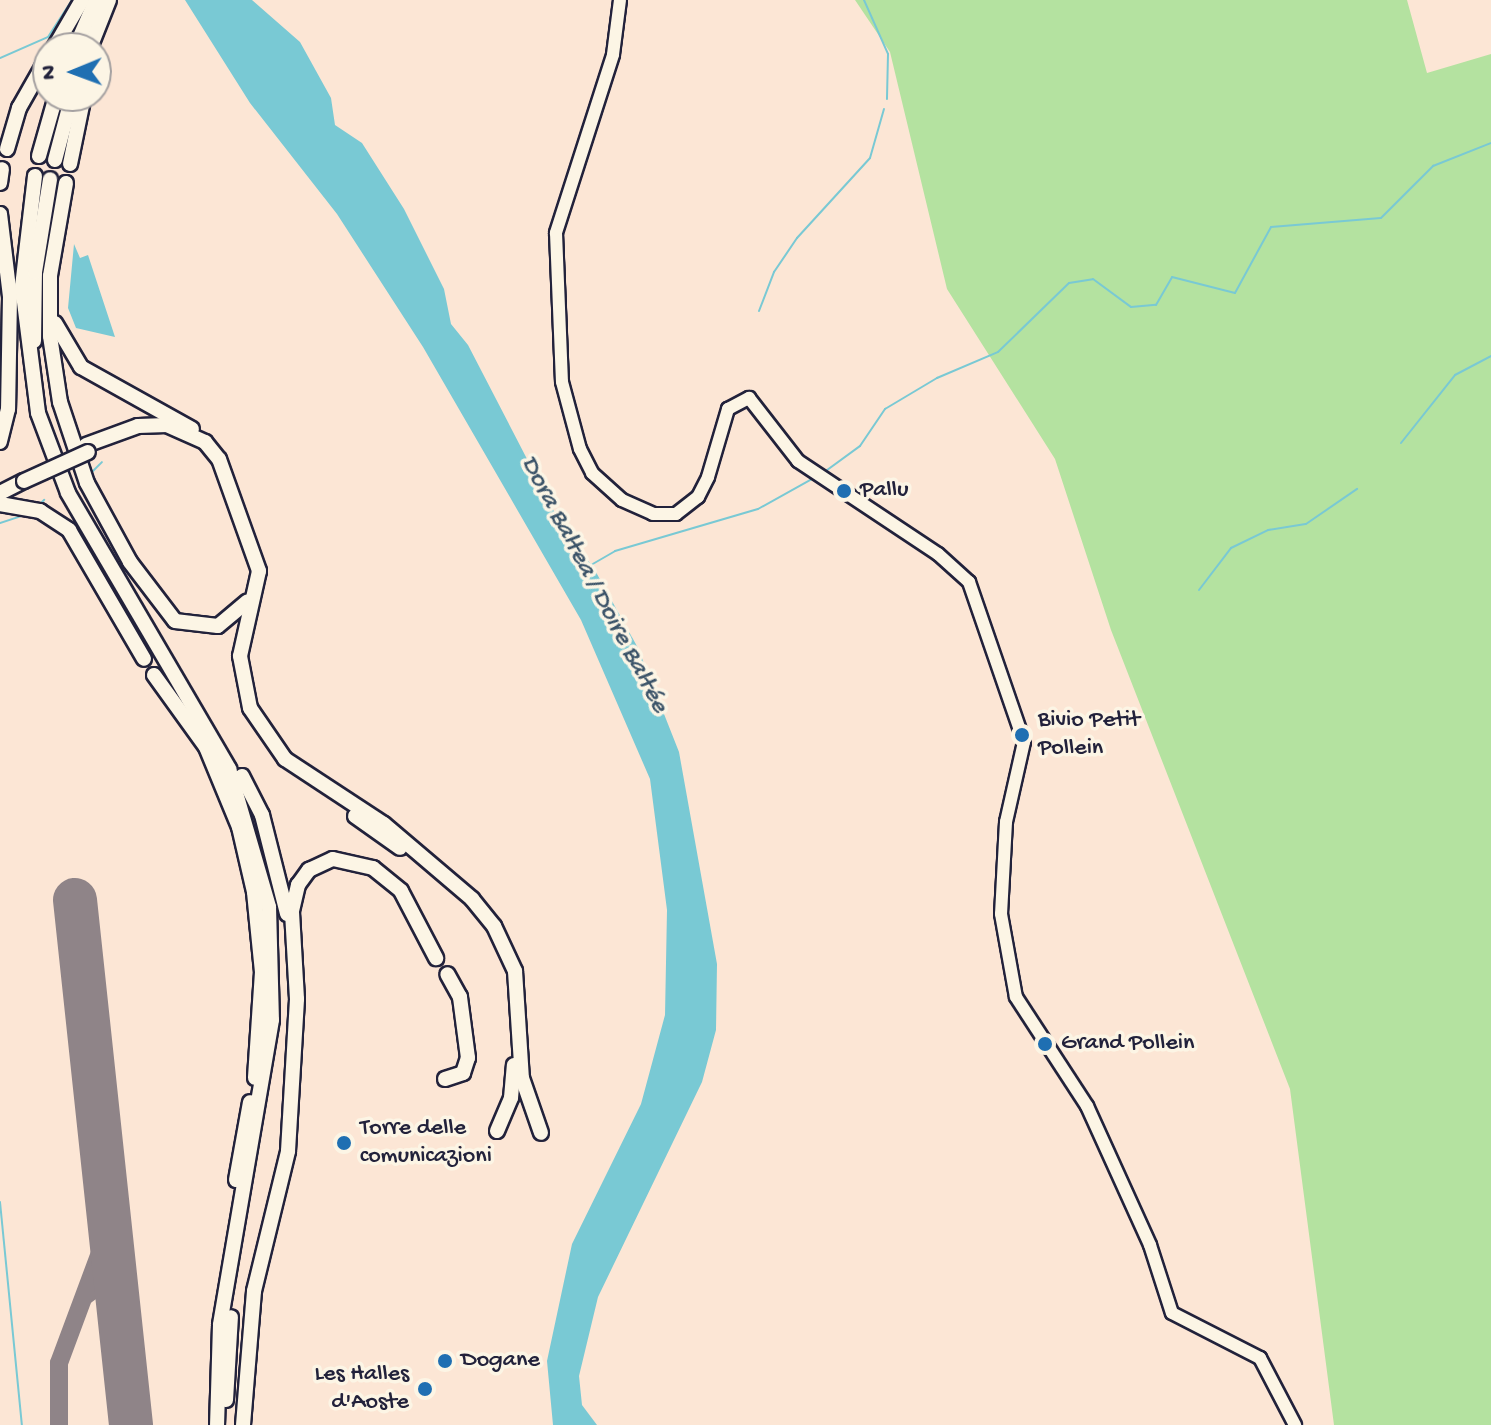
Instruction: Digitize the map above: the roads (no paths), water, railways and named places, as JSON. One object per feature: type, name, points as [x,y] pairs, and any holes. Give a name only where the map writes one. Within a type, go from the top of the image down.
[{"type":"highway","points":[[63,32],[82,0]]},
{"type":"highway","points":[[82,32],[96,0]]},
{"type":"highway","points":[[97,32],[109,0]]},
{"type":"highway","points":[[7,149],[19,108],[32,85]]},
{"type":"highway","points":[[39,156],[51,112]]},
{"type":"highway","points":[[55,160],[68,112]]},
{"type":"highway","points":[[70,164],[81,112]]},
{"type":"highway","points":[[35,176],[23,256],[24,323],[38,413],[68,493],[229,769],[263,875],[272,944],[272,1020],[217,1363]]},
{"type":"highway","points":[[50,179],[34,285],[42,390],[74,484],[242,776],[269,838],[292,938]]},
{"type":"highway","points":[[66,183],[53,267],[50,336],[60,402],[87,483],[118,542],[161,608],[186,626],[218,626],[247,602]]},
{"type":"highway","points":[[0,214],[10,297],[8,409],[0,442]]},
{"type":"highway","points":[[53,267],[55,324],[73,360],[179,419],[205,442],[224,469],[259,571],[240,656],[250,708],[285,759],[384,824],[472,899],[494,926],[515,971],[522,1078],[541,1133]]},
{"type":"highway","points":[[0,493],[23,478],[87,448],[151,425],[178,428],[205,442]]},
{"type":"highway","points":[[87,448],[152,431],[201,448],[217,471],[251,564],[247,602],[232,665],[252,729],[299,782],[407,853],[466,903],[502,957],[513,992],[515,1057],[511,1098],[497,1131]]},
{"type":"highway","points":[[0,484],[23,478]]},
{"type":"highway","points":[[8,504],[61,522],[100,574],[144,659]]},
{"type":"highway","points":[[154,675],[219,771],[239,827],[259,932],[258,1049],[222,1265],[217,1425]]},
{"type":"highway","points":[[226,1425],[232,1304],[278,1050],[281,936],[272,871],[242,776]]},
{"type":"highway","points":[[243,1425],[254,1291],[288,1151],[297,1013],[292,938],[294,895],[303,876],[324,861],[347,859],[396,885],[436,958]]},
{"type":"highway","points":[[445,1079],[463,1073],[468,1058],[460,997],[447,974]]},
{"type":"main road","points":[[620,0],[613,55],[556,233],[562,382],[580,449],[592,473],[622,500],[653,514],[676,514],[698,497],[708,477],[728,409],[749,398],[807,467],[947,560],[976,594],[1024,742],[1006,822],[1001,914],[1016,997],[1087,1106],[1150,1245],[1172,1313],[1260,1358],[1295,1425]]},
{"type":"water","name":"Dora Baltea / Doire Baltée","points":[[185,0],[252,0],[300,42],[331,98],[335,125],[362,143],[404,209],[444,289],[451,324],[468,345],[570,542],[592,565],[638,648],[679,752],[717,964],[716,1030],[702,1082],[598,1297],[579,1376],[582,1405],[597,1425],[553,1425],[547,1361],[572,1244],[641,1104],[665,1015],[667,910],[650,779],[581,620],[423,347],[337,214],[250,103]]},
{"type":"water","points":[[74,244],[80,258],[88,255],[115,337],[76,328],[68,308]]},
{"type":"waterway","points":[[0,58],[48,37],[72,0]]},
{"type":"waterway","points":[[864,0],[888,54],[887,99]]},
{"type":"waterway","points":[[759,311],[774,272],[797,238],[870,158],[884,109]]},
{"type":"waterway","points":[[823,473],[860,446],[885,409],[937,378],[998,352],[1069,283],[1093,279],[1131,307],[1156,305],[1172,277],[1235,293],[1271,227],[1381,218],[1433,166],[1491,143]]},
{"type":"waterway","points":[[1401,443],[1455,375],[1491,356]]},
{"type":"waterway","points":[[92,472],[102,462]]},
{"type":"waterway","name":"Dora Baltea / Doire Baltée","points":[[591,565],[615,551],[758,509],[814,478]]},
{"type":"waterway","points":[[1199,590],[1231,548],[1268,530],[1306,524],[1357,489]]},
{"type":"waterway","points":[[40,504],[44,500]]},
{"type":"waterway","points":[[0,523],[22,516]]},
{"type":"waterway","points":[[0,1202],[22,1425]]},
{"type":"place","name":"Pallu","points":[[844,491]]},
{"type":"place","name":"Bivio Petit Pollein","points":[[1022,735]]},
{"type":"place","name":"Grand Pollein","points":[[1045,1044]]},
{"type":"place","name":"Torre delle comunicazioni","points":[[344,1143]]},
{"type":"place","name":"Dogane","points":[[445,1361]]},
{"type":"place","name":"Les Halles d'Aoste","points":[[425,1389]]}]
